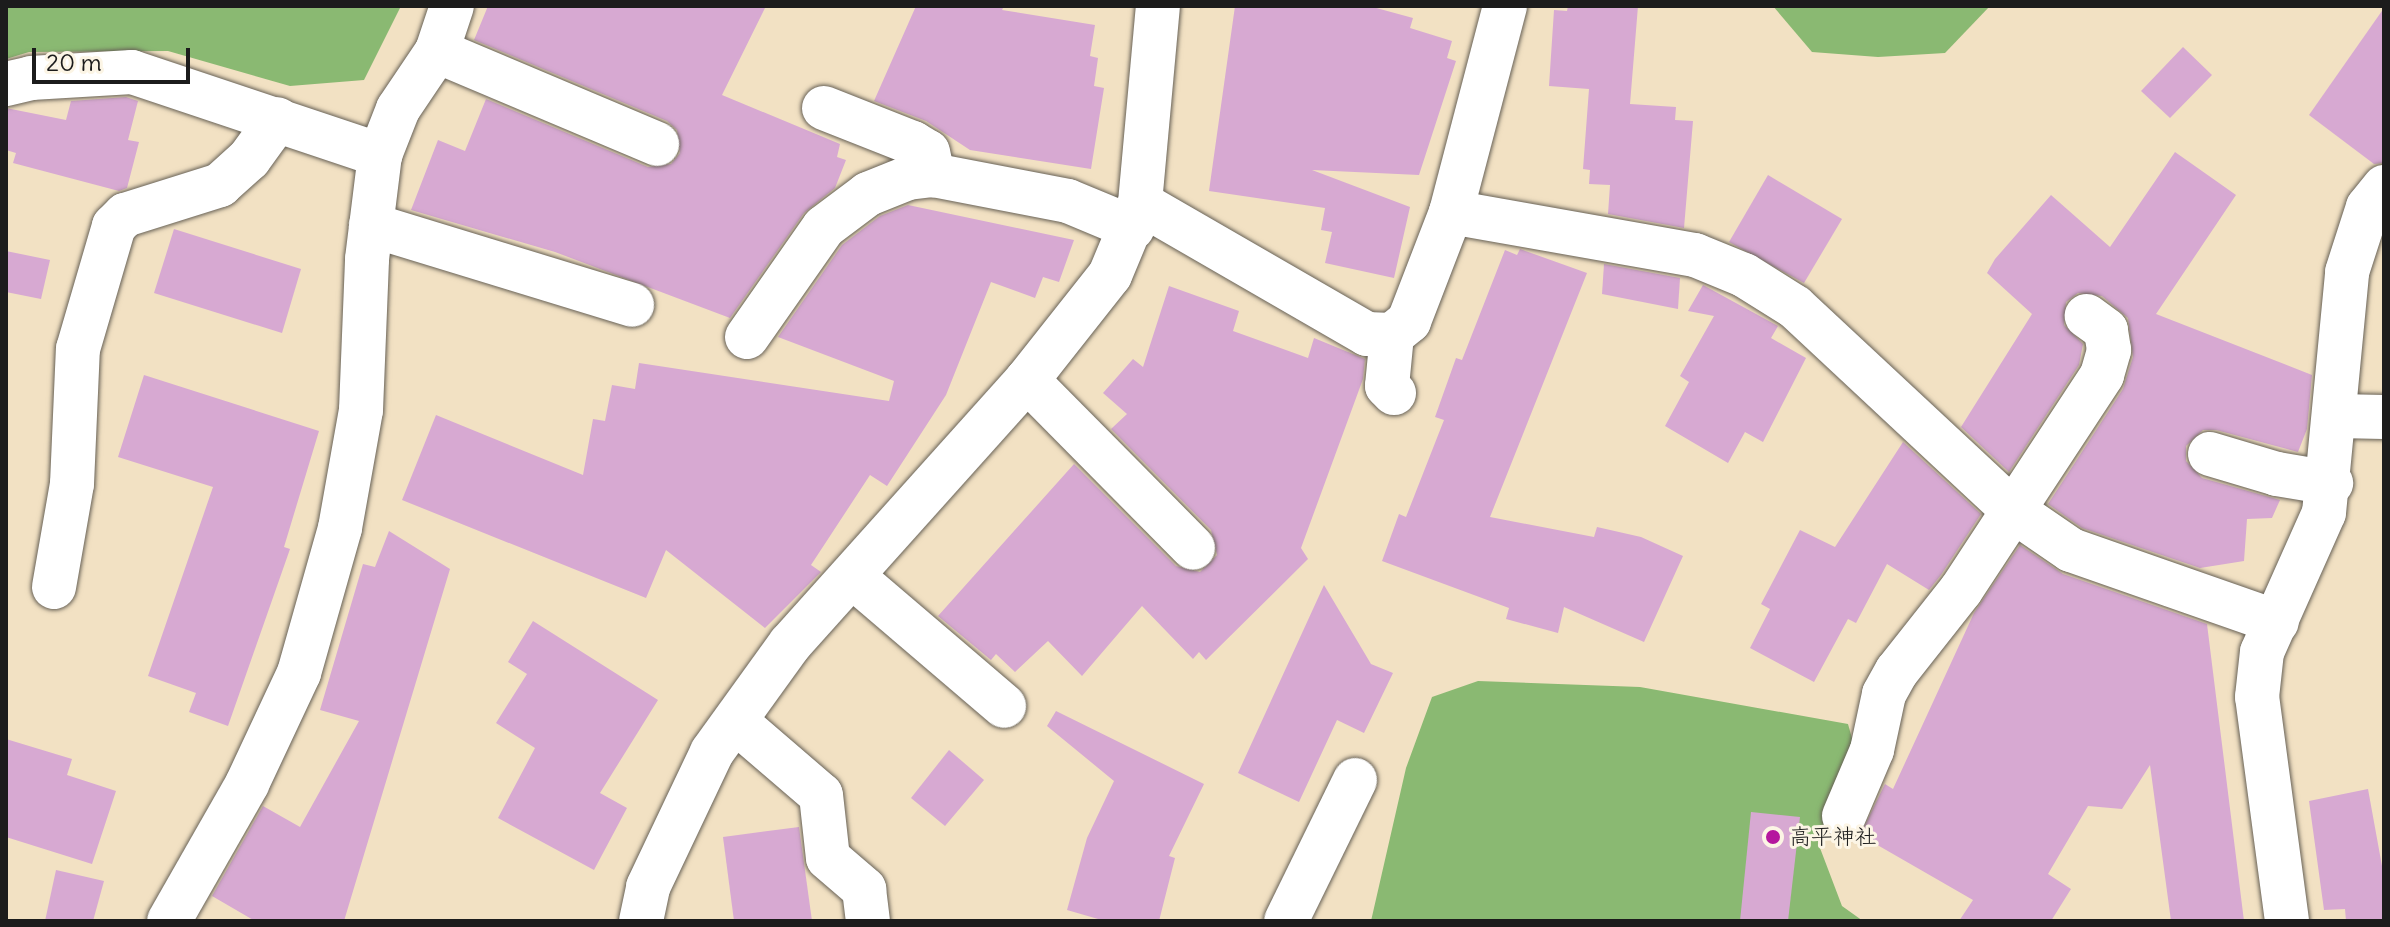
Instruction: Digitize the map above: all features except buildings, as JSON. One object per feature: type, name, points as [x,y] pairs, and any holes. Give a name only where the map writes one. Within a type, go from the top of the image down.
[{"type":"street","points":[[169,921],[247,784],[303,658],[340,528],[361,410],[371,225],[380,155],[398,109],[437,51],[452,6]]},
{"type":"street","points":[[641,921],[648,887],[712,752],[790,644],[1027,380],[1110,275],[1136,216],[1158,6]]},
{"type":"street","points":[[747,337],[824,227],[868,194],[933,175],[1136,216],[1367,334],[1392,335],[1409,321],[1451,212],[1505,6]]},
{"type":"street","points":[[437,51],[657,144]]},
{"type":"street","points":[[6,84],[31,78],[132,72],[380,155]]},
{"type":"street","points":[[824,108],[913,143],[928,152],[933,175]]},
{"type":"street","points":[[54,587],[72,484],[78,349],[114,226],[125,215],[220,185],[249,159],[278,119]]},
{"type":"street","points":[[2287,921],[2257,697],[2262,652],[2324,513],[2331,483],[2347,272],[2368,207],[2384,187]]},
{"type":"street","points":[[1451,212],[1630,240],[1695,255],[1744,275],[1795,307],[2014,511],[2071,550],[2277,622]]},
{"type":"street","points":[[371,225],[632,305]]},
{"type":"street","points":[[1844,816],[1872,750],[1884,694],[2014,511],[2102,375],[2109,350],[2106,330],[2087,316]]},
{"type":"street","points":[[1392,335],[1387,386],[1394,393]]},
{"type":"street","points":[[1027,380],[1193,548]]},
{"type":"street","points":[[2337,416],[2384,417]]},
{"type":"street","points":[[2210,454],[2277,474],[2331,483]]},
{"type":"street","points":[[852,576],[1004,706]]},
{"type":"street","points":[[735,721],[821,795],[828,858],[864,889],[868,921]]},
{"type":"street","points":[[1286,921],[1355,780]]},
{"type":"green space","points":[[6,6],[401,6],[364,80],[290,86],[168,51],[29,52],[6,59]]},
{"type":"green space","points":[[1773,6],[1990,6],[1945,53],[1878,57],[1812,52]]},
{"type":"green space","points":[[1478,681],[1640,687],[1848,724],[1855,749],[1828,799],[1820,848],[1842,906],[1863,921],[1371,921],[1406,768],[1432,697]]},
{"type":"place","name":"高平神社","points":[[1773,837]]}]
